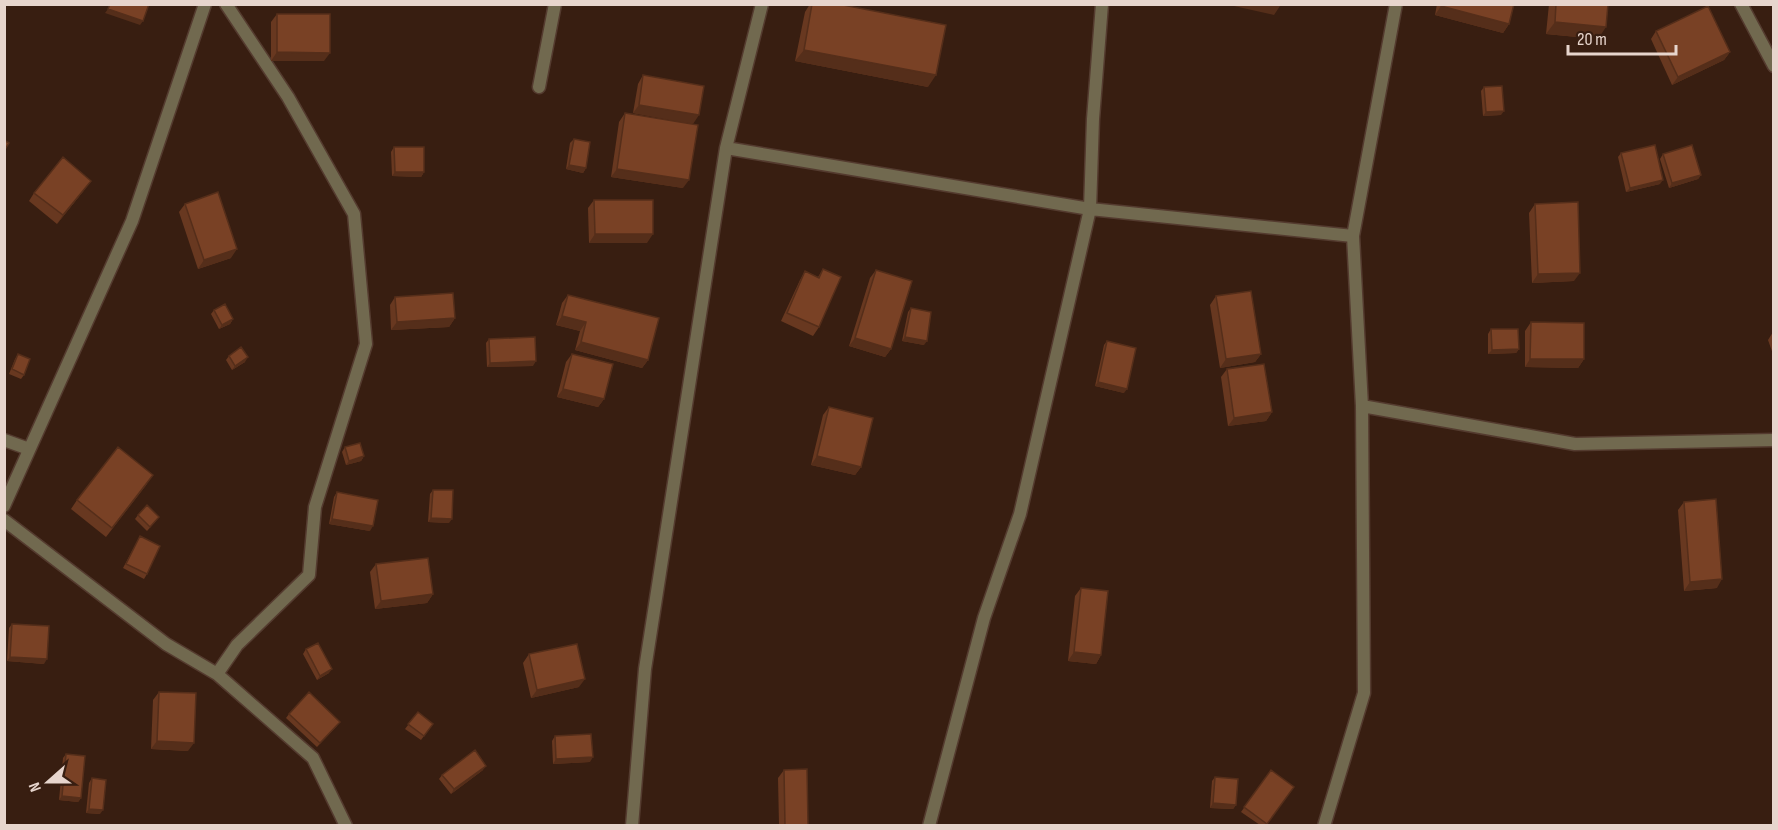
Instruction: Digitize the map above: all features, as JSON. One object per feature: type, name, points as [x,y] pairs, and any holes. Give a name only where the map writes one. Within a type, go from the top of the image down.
[{"type":"street","points":[[4,506],[132,221],[205,4]]},
{"type":"street","points":[[217,674],[237,645],[309,575],[315,507],[366,344],[354,214],[288,97],[226,4]]},
{"type":"street","points":[[538,87],[555,4]]},
{"type":"street","points":[[632,825],[645,669],[726,148],[762,4]]},
{"type":"street","points":[[929,825],[984,618],[1020,514],[1090,209],[1092,119],[1102,4]]},
{"type":"street","points":[[1324,825],[1364,693],[1362,406],[1353,237],[1396,4]]},
{"type":"street","points":[[1742,4],[1773,66]]},
{"type":"street","points":[[726,148],[1090,209],[1353,237]]},
{"type":"street","points":[[1362,406],[1575,444],[1773,440]]},
{"type":"street","points":[[4,440],[29,448]]},
{"type":"street","points":[[4,520],[165,644],[217,674],[313,758],[346,825]]},
{"type":"building","points":[[110,4],[149,4],[143,21],[108,9]]},
{"type":"building","points":[[812,4],[838,4],[946,25],[936,75],[804,50]]},
{"type":"building","points":[[1441,4],[1514,4],[1509,24],[1441,6]]},
{"type":"building","points":[[1556,4],[1608,4],[1606,27],[1555,22]]},
{"type":"building","points":[[1708,6],[1730,52],[1678,77],[1656,31]]},
{"type":"building","points":[[277,14],[330,14],[330,53],[277,52]]},
{"type":"building","points":[[643,75],[704,86],[699,115],[639,105]]},
{"type":"building","points":[[1502,86],[1504,111],[1486,112],[1484,87]]},
{"type":"building","points":[[625,113],[698,125],[689,180],[617,169]]},
{"type":"building","points":[[574,139],[590,142],[586,168],[569,165]]},
{"type":"building","points":[[4,140],[9,143],[4,151]]},
{"type":"building","points":[[1655,145],[1663,180],[1630,188],[1621,153]]},
{"type":"building","points":[[1692,145],[1701,175],[1672,183],[1663,154]]},
{"type":"building","points":[[394,147],[424,147],[424,172],[395,172]]},
{"type":"building","points":[[63,157],[91,181],[63,215],[34,193]]},
{"type":"building","points":[[218,192],[237,249],[204,260],[185,204]]},
{"type":"building","points":[[594,200],[653,200],[653,234],[595,234]]},
{"type":"building","points":[[1578,202],[1580,273],[1538,274],[1535,204]]},
{"type":"building","points":[[823,269],[841,277],[819,327],[787,313],[805,271],[819,278]]},
{"type":"building","points":[[876,270],[912,281],[891,349],[855,338]]},
{"type":"building","points":[[1251,291],[1261,354],[1226,359],[1216,296]]},
{"type":"building","points":[[453,293],[455,318],[397,322],[395,297]]},
{"type":"building","points":[[568,295],[659,318],[648,360],[581,342],[586,322],[562,316]]},
{"type":"building","points":[[225,304],[233,319],[222,325],[214,310]]},
{"type":"building","points":[[911,308],[931,312],[927,341],[905,337]]},
{"type":"building","points":[[1531,322],[1584,323],[1584,359],[1530,359]]},
{"type":"building","points":[[1491,329],[1518,329],[1519,349],[1492,350]]},
{"type":"building","points":[[535,337],[536,361],[490,363],[489,339]]},
{"type":"building","points":[[1107,341],[1136,348],[1127,389],[1098,382]]},
{"type":"building","points":[[241,347],[248,357],[235,366],[229,356]]},
{"type":"building","points":[[18,354],[30,359],[24,375],[12,369]]},
{"type":"building","points":[[572,354],[613,364],[604,399],[563,389]]},
{"type":"building","points":[[1264,364],[1272,412],[1234,418],[1227,369]]},
{"type":"building","points":[[829,407],[873,418],[861,467],[817,456]]},
{"type":"building","points":[[360,443],[364,456],[349,461],[345,447]]},
{"type":"building","points":[[118,447],[153,475],[112,528],[77,500]]},
{"type":"building","points":[[433,490],[453,490],[452,519],[431,518]]},
{"type":"building","points":[[337,492],[378,500],[373,526],[332,519]]},
{"type":"building","points":[[1716,499],[1722,579],[1690,582],[1684,502]]},
{"type":"building","points":[[147,505],[159,517],[150,527],[138,515]]},
{"type":"building","points":[[140,536],[160,546],[147,574],[126,564]]},
{"type":"building","points":[[428,558],[433,594],[381,601],[376,564]]},
{"type":"building","points":[[1081,588],[1108,591],[1101,655],[1074,652]]},
{"type":"building","points":[[12,624],[49,626],[47,659],[10,657]]},
{"type":"building","points":[[318,643],[332,669],[320,676],[306,649]]},
{"type":"building","points":[[577,644],[585,679],[537,690],[529,654]]},
{"type":"building","points":[[159,692],[196,693],[194,743],[157,741]]},
{"type":"building","points":[[309,692],[340,722],[320,743],[289,714]]},
{"type":"building","points":[[418,712],[433,724],[424,736],[408,724]]},
{"type":"building","points":[[591,734],[593,757],[556,759],[555,736]]},
{"type":"building","points":[[475,750],[486,766],[454,789],[442,775]]},
{"type":"building","points":[[66,754],[85,756],[81,798],[62,796]]},
{"type":"building","points":[[807,769],[808,825],[785,825],[784,770]]},
{"type":"building","points":[[1271,770],[1294,787],[1267,824],[1244,807]]},
{"type":"building","points":[[1215,777],[1238,779],[1236,805],[1213,803]]},
{"type":"building","points":[[92,778],[106,780],[103,810],[89,809]]}]
